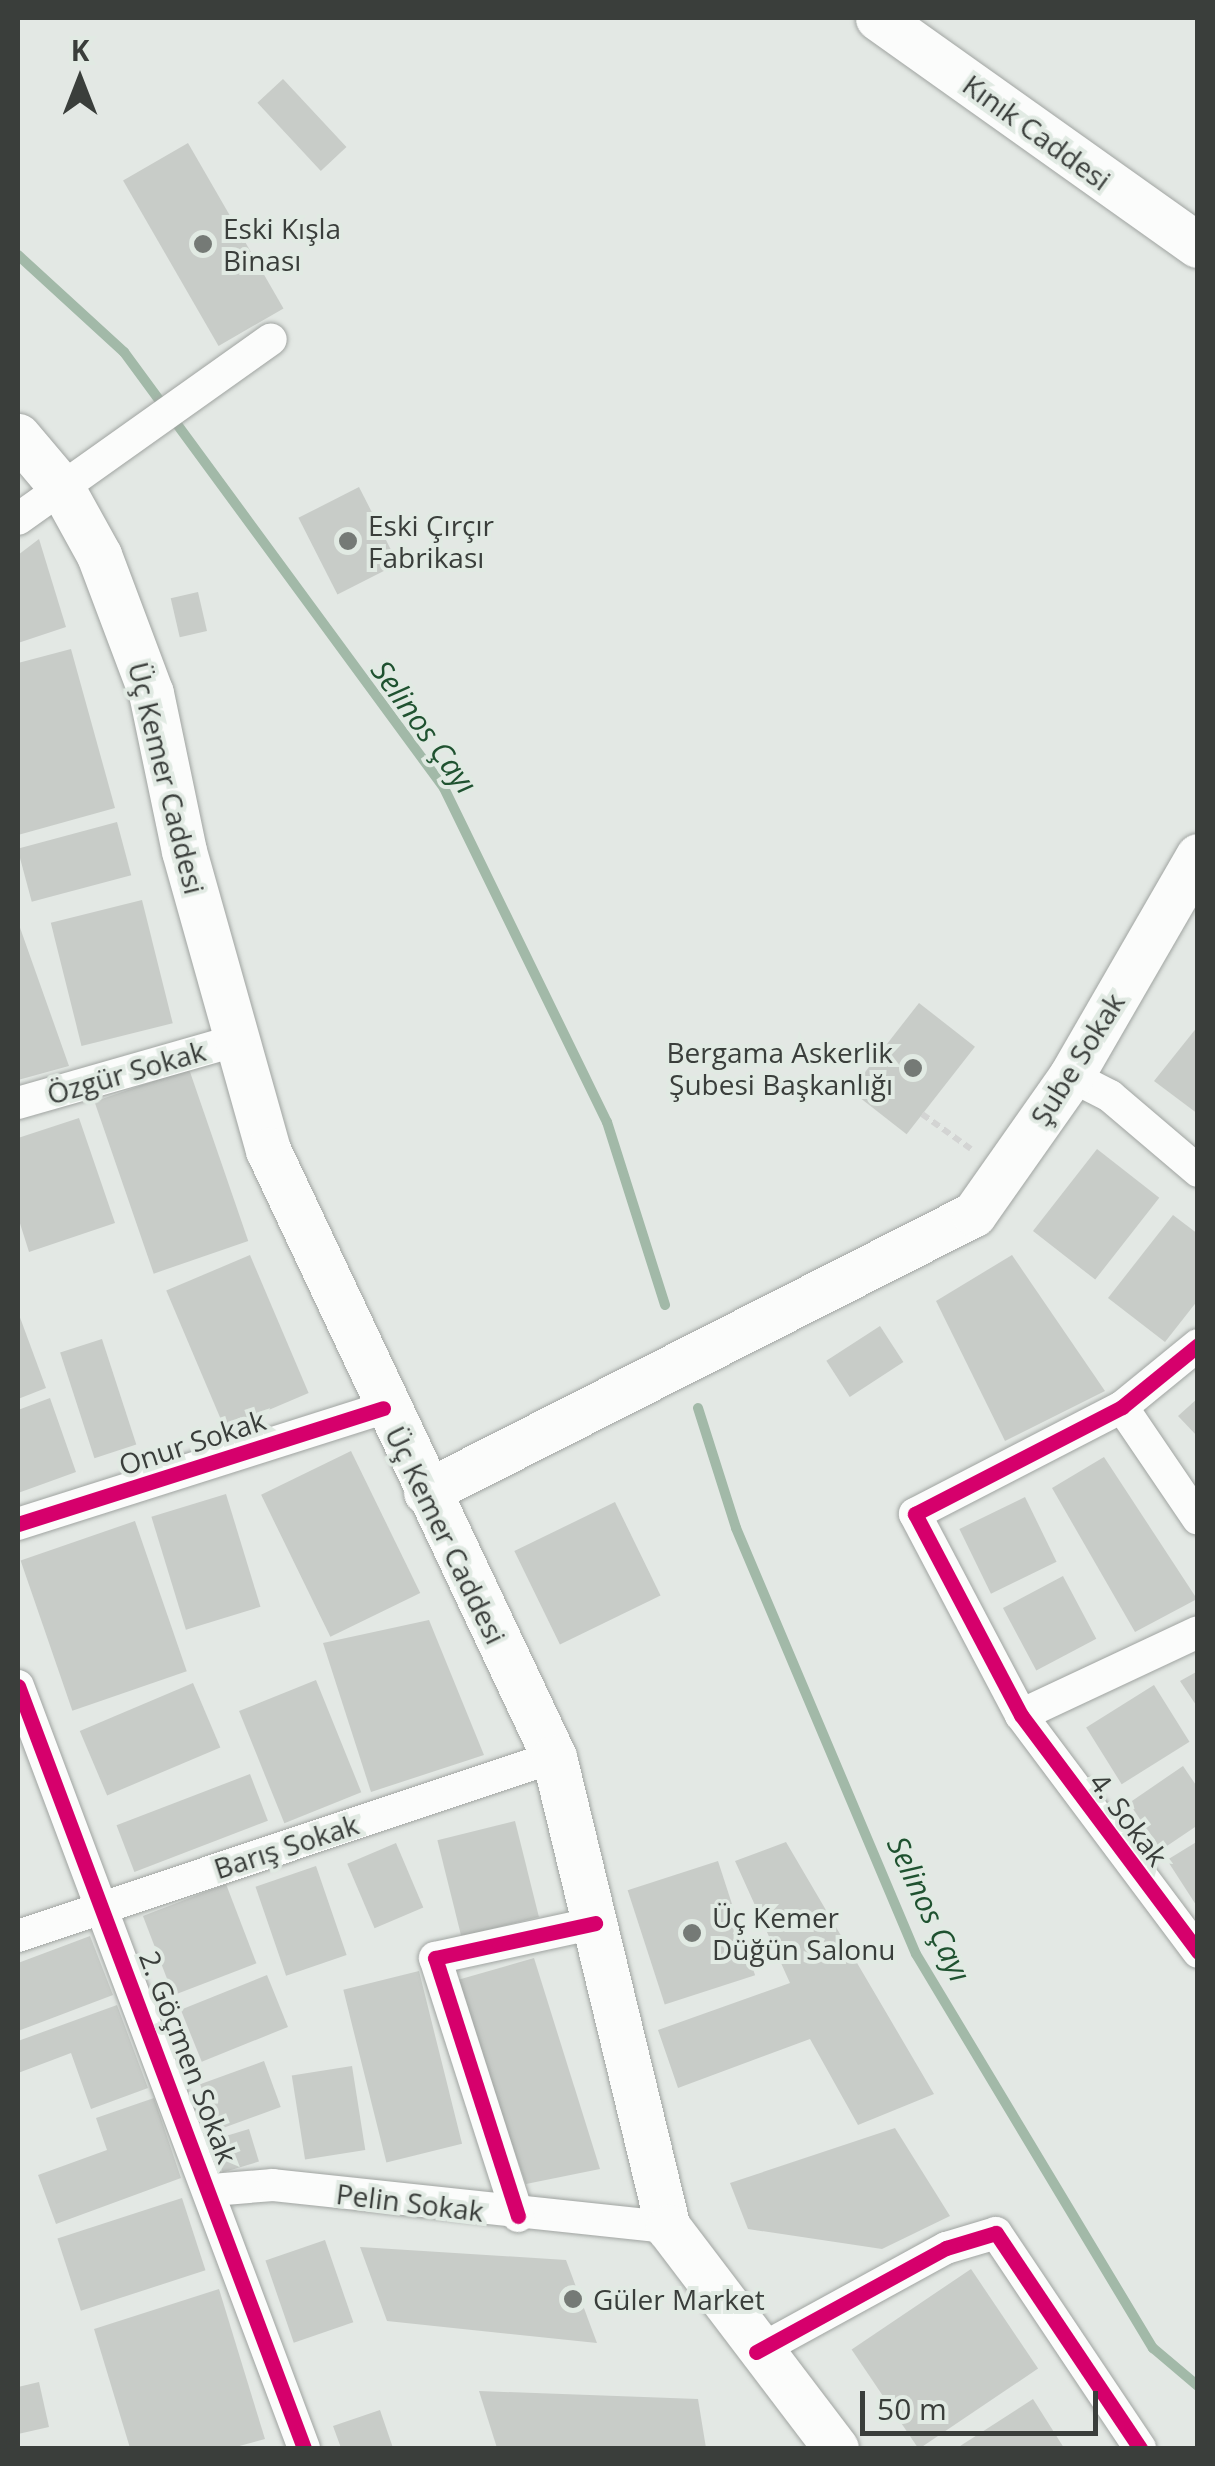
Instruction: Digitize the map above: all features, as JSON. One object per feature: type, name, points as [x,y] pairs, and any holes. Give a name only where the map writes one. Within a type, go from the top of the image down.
[{"type":"main road","name":"Kınık Caddesi","points":[[878,18],[1198,245]]},
{"type":"main road","name":"Üç Kemer Caddesi","points":[[18,436],[77,477],[151,693],[234,1040],[268,1150],[382,1408],[554,1757],[668,2227],[756,2352],[836,2448]]},
{"type":"main road","name":"Şube Sokak","points":[[426,1492],[974,1214],[1071,1076],[1198,856]]},
{"type":"street","points":[[18,519],[271,339]]},
{"type":"street","name":"Özgür Sokak","points":[[18,1103],[234,1040]]},
{"type":"street","points":[[1071,1076],[1110,1096],[1198,1171]]},
{"type":"street","points":[[1198,1345],[1122,1407],[1198,1519]]},
{"type":"street","name":"4. Sokak","points":[[1122,1407],[915,1514],[1021,1715],[1198,1952]]},
{"type":"street","name":"Onur Sokak","points":[[18,1524],[382,1408]]},
{"type":"street","points":[[1021,1715],[1198,1632]]},
{"type":"street","name":"2. Göçmen Sokak","points":[[18,1686],[105,1904],[304,2448]]},
{"type":"street","name":"Barış Sokak","points":[[18,1936],[554,1757]]},
{"type":"street","points":[[518,2216],[435,1958],[595,1922]]},
{"type":"street","name":"Pelin Sokak","points":[[212,2190],[273,2185],[518,2216],[668,2227]]},
{"type":"street","points":[[756,2352],[946,2248],[996,2233],[1140,2448]]},
{"type":"path","points":[[922,1114],[972,1149]]},
{"type":"building","points":[[283,79],[346,147],[321,171],[257,103]]},
{"type":"building","name":"Eski Kışla Binası","points":[[188,143],[284,308],[219,346],[123,180]]},
{"type":"building","name":"Eski Çırçır Fabrikası","points":[[359,487],[398,564],[337,594],[298,518]]},
{"type":"building","points":[[39,539],[66,627],[18,643],[18,555]]},
{"type":"building","points":[[198,592],[207,631],[180,637],[171,598]]},
{"type":"building","points":[[71,649],[115,808],[18,835],[18,663]]},
{"type":"building","points":[[117,822],[131,875],[32,902],[18,849]]},
{"type":"building","points":[[142,900],[173,1023],[82,1046],[51,923]]},
{"type":"building","points":[[18,922],[69,1066],[18,1080]]},
{"type":"building","name":"Bergama Askerlik Şubesi Başkanlığı","points":[[919,1003],[975,1047],[907,1134],[851,1090]]},
{"type":"building","points":[[1198,1026],[1198,1114],[1154,1081]]},
{"type":"building","points":[[189,1069],[248,1241],[154,1274],[94,1102]]},
{"type":"building","points":[[79,1118],[115,1223],[29,1252],[18,1217],[18,1138]]},
{"type":"building","points":[[1097,1149],[1159,1198],[1095,1280],[1033,1231]]},
{"type":"building","points":[[1173,1215],[1198,1234],[1198,1300],[1165,1342],[1108,1298]]},
{"type":"building","points":[[250,1255],[309,1393],[225,1429],[166,1291]]},
{"type":"building","points":[[1012,1255],[1105,1391],[1005,1441],[936,1301]]},
{"type":"building","points":[[18,1312],[46,1388],[18,1399]]},
{"type":"building","points":[[880,1326],[903,1362],[850,1397],[826,1361]]},
{"type":"building","points":[[102,1339],[136,1445],[94,1458],[60,1353]]},
{"type":"building","points":[[50,1398],[76,1472],[18,1493],[18,1410]]},
{"type":"building","points":[[1198,1398],[1198,1437],[1178,1416]]},
{"type":"building","points":[[351,1451],[420,1593],[330,1637],[261,1495]]},
{"type":"building","points":[[1104,1457],[1197,1599],[1135,1632],[1052,1488]]},
{"type":"building","points":[[226,1494],[260,1607],[186,1630],[151,1517]]},
{"type":"building","points":[[1025,1497],[1057,1562],[991,1594],[959,1529]]},
{"type":"building","points":[[615,1502],[661,1595],[560,1645],[514,1551]]},
{"type":"building","points":[[135,1521],[187,1671],[72,1711],[21,1560]]},
{"type":"building","points":[[1063,1576],[1096,1639],[1036,1671],[1003,1608]]},
{"type":"building","points":[[429,1620],[484,1755],[371,1792],[323,1643]]},
{"type":"building","points":[[1198,1671],[1198,1708],[1180,1681]]},
{"type":"building","points":[[316,1680],[361,1792],[284,1823],[239,1711]]},
{"type":"building","points":[[193,1683],[220,1747],[107,1795],[80,1731]]},
{"type":"building","points":[[1154,1685],[1190,1742],[1122,1784],[1086,1727]]},
{"type":"building","points":[[1183,1766],[1198,1788],[1198,1825],[1161,1850],[1129,1803]]},
{"type":"building","points":[[250,1774],[268,1821],[134,1872],[116,1825]]},
{"type":"building","points":[[515,1821],[539,1917],[461,1936],[437,1840]]},
{"type":"building","points":[[1198,1841],[1198,1908],[1167,1860]]},
{"type":"building","points":[[786,1842],[934,2094],[858,2125],[810,2039],[678,2088],[658,2030],[790,1983],[735,1861]]},
{"type":"building","points":[[396,1843],[423,1907],[375,1928],[347,1864]]},
{"type":"building","name":"Üç Kemer Düğün Salonu","points":[[718,1861],[755,1975],[665,2004],[628,1890]]},
{"type":"building","points":[[316,1866],[347,1955],[286,1976],[255,1887]]},
{"type":"building","points":[[226,1884],[256,1963],[173,1995],[143,1916]]},
{"type":"building","points":[[90,1936],[113,1995],[18,2031],[18,1963]]},
{"type":"building","points":[[534,1958],[600,2169],[526,2184],[454,1981]]},
{"type":"building","points":[[419,1971],[462,2144],[386,2163],[343,1990]]},
{"type":"building","points":[[267,1975],[288,2027],[202,2062],[181,2010]]},
{"type":"building","points":[[117,2005],[148,2088],[91,2109],[71,2053],[18,2073],[18,2041]]},
{"type":"building","points":[[264,2061],[281,2107],[217,2130],[200,2084]]},
{"type":"building","points":[[352,2066],[365,2150],[305,2159],[292,2076]]},
{"type":"building","points":[[154,2098],[181,2178],[56,2224],[38,2175],[107,2150],[96,2118]]},
{"type":"building","points":[[895,2128],[950,2216],[882,2249],[748,2229],[730,2183]]},
{"type":"building","points":[[249,2129],[259,2162],[223,2173],[213,2140]]},
{"type":"building","points":[[182,2198],[205,2270],[81,2311],[57,2238]]},
{"type":"building","points":[[325,2240],[353,2322],[294,2343],[265,2261]]},
{"type":"building","points":[[360,2247],[566,2260],[597,2343],[387,2321]]},
{"type":"building","points":[[971,2269],[1038,2368],[918,2448],[852,2350]]},
{"type":"building","points":[[219,2289],[265,2439],[232,2448],[130,2448],[94,2329]]},
{"type":"building","points":[[39,2382],[49,2427],[18,2434],[18,2387]]},
{"type":"building","points":[[479,2391],[698,2399],[706,2448],[497,2448]]},
{"type":"building","points":[[1033,2399],[1064,2448],[957,2448]]},
{"type":"building","points":[[380,2410],[393,2448],[341,2448],[333,2426]]},
{"type":"waterway","name":"Selinos Çayı","points":[[18,255],[124,352],[444,788],[607,1122],[665,1305]]},
{"type":"waterway","name":"Selinos Çayı","points":[[698,1408],[736,1528],[916,1954],[1153,2348],[1198,2386]]},
{"type":"cycle path","points":[[1198,1345],[1122,1407],[915,1514],[1021,1715],[1198,1952]]},
{"type":"cycle path","points":[[18,1524],[383,1408]]},
{"type":"cycle path","points":[[18,1686],[304,2448]]},
{"type":"cycle path","points":[[518,2216],[435,1958],[595,1923]]},
{"type":"cycle path","points":[[756,2352],[946,2248],[996,2233],[1140,2448]]},
{"type":"place","name":"Eski Kışla Binası","points":[[203,244]]},
{"type":"place","name":"Eski Çırçır Fabrikası","points":[[348,541]]},
{"type":"place","name":"Bergama Askerlik Şubesi Başkanlığı","points":[[913,1068]]},
{"type":"place","name":"Üç Kemer Düğün Salonu","points":[[692,1933]]},
{"type":"place","name":"Güler Market","points":[[573,2299]]}]
